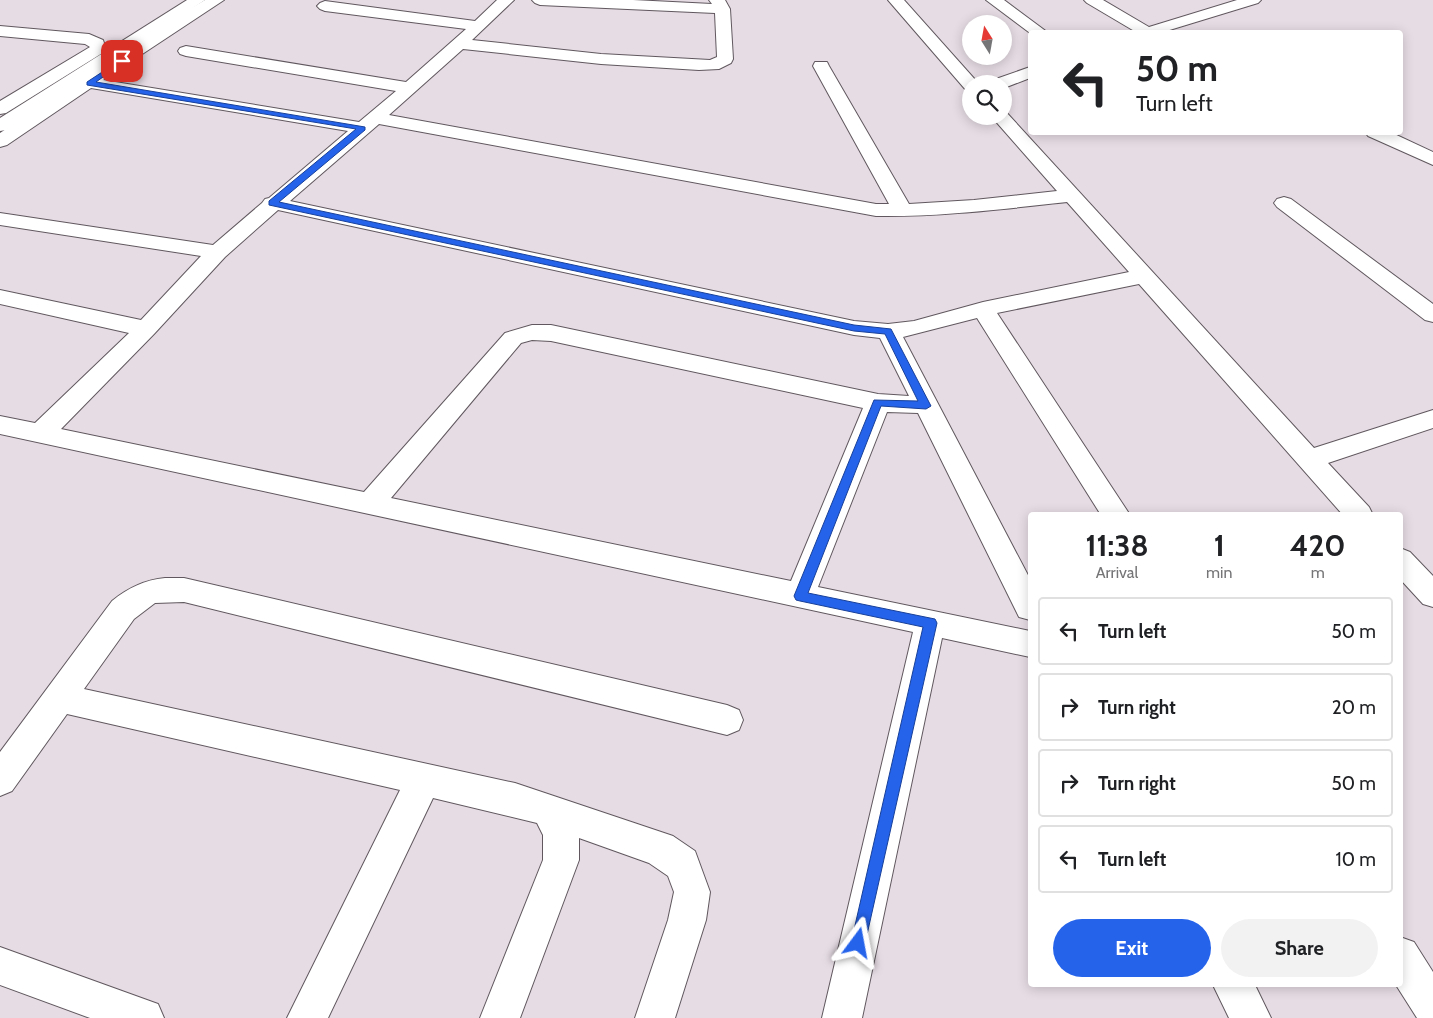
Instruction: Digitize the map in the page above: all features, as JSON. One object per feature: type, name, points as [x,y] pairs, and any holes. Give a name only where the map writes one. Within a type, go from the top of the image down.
[{"type":"street","points":[[0,126],[198,0]]},
{"type":"street","points":[[0,141],[90,83],[182,20],[216,0]]},
{"type":"street","points":[[40,434],[146,329],[216,252],[409,88],[506,0]]},
{"type":"street","points":[[459,44],[601,59],[699,66],[713,65],[725,59],[722,3],[540,0]]},
{"type":"street","points":[[896,0],[962,75]]},
{"type":"street","points":[[994,0],[1036,30]]},
{"type":"street","points":[[1092,0],[1144,30]]},
{"type":"street","points":[[1153,30],[1239,2]]},
{"type":"street","points":[[325,6],[478,26]]},
{"type":"street","points":[[0,31],[89,39],[97,43],[98,49],[0,109]]},
{"type":"street","points":[[186,52],[409,88]]},
{"type":"street","points":[[821,66],[903,210]]},
{"type":"street","points":[[1012,79],[1028,73]]},
{"type":"street","points":[[90,83],[368,123],[852,206],[903,210],[956,208],[1072,194]]},
{"type":"street","points":[[1008,125],[1356,512]]},
{"type":"street","points":[[1381,135],[1433,159]]},
{"type":"street","points":[[272,203],[845,326],[888,332],[914,328],[984,308],[1144,276]]},
{"type":"street","points":[[1284,203],[1433,315]]},
{"type":"street","points":[[0,219],[216,252]]},
{"type":"street","points":[[0,297],[146,329]]},
{"type":"street","points":[[984,308],[1114,512]]},
{"type":"street","points":[[888,332],[1028,604]]},
{"type":"street","points":[[369,505],[513,338],[525,333],[551,333],[878,402],[926,406]]},
{"type":"street","points":[[800,596],[878,402]]},
{"type":"street","points":[[1308,460],[1433,419]]},
{"type":"street","points":[[0,426],[1028,644]]},
{"type":"street","points":[[1403,563],[1433,596]]},
{"type":"street","points":[[5,765],[60,698],[123,610],[140,596],[159,589],[184,590],[727,720]]},
{"type":"street","points":[[842,1018],[930,623]]},
{"type":"street","points":[[60,698],[516,800],[660,849],[682,864],[692,892],[687,920],[655,1018]]},
{"type":"street","points":[[307,1018],[424,779]]},
{"type":"street","points":[[500,1018],[561,860],[561,831],[548,810]]},
{"type":"street","points":[[1403,961],[1433,1008]]},
{"type":"street","points":[[0,966],[144,1018]]},
{"type":"street","points":[[1234,987],[1251,1018]]},
{"type":"route","points":[[122,61],[90,83],[362,128],[272,203],[854,328],[888,332],[926,406],[878,402],[800,596],[930,623],[858,943]]}]
